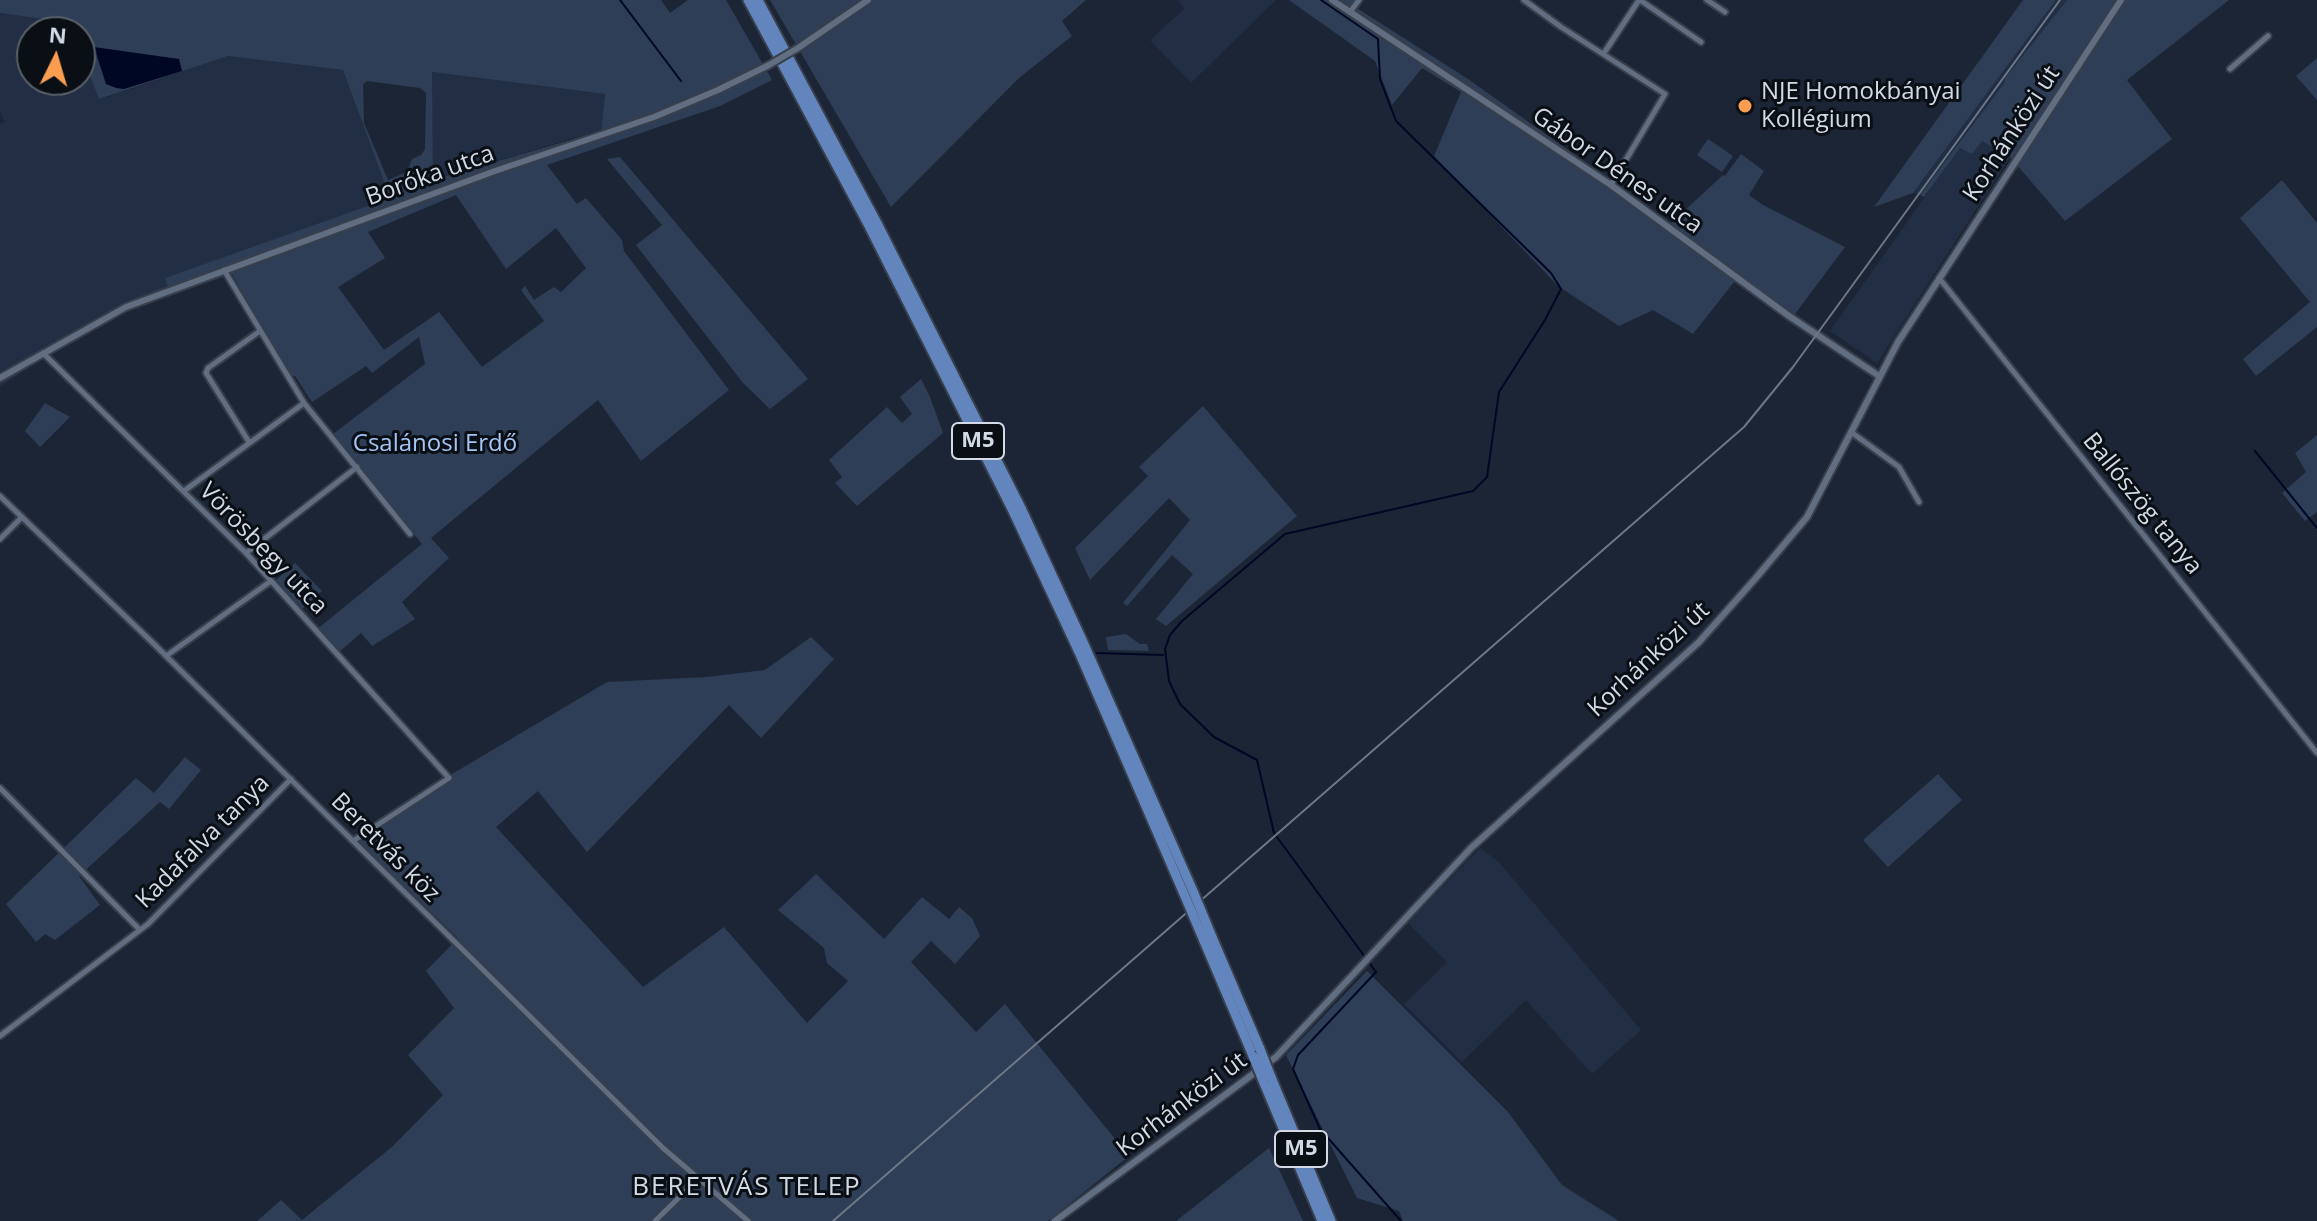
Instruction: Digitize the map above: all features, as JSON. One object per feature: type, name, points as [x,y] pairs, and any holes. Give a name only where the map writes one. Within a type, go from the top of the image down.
[{"type":"highway","name":"M5","points":[[748,0],[869,226],[1000,484],[1188,892]]},
{"type":"highway","name":"M5","points":[[758,0],[877,223],[1007,480],[1090,656],[1256,1053],[1331,1221]]},
{"type":"highway","name":"M5","points":[[1268,1080],[1322,1221]]},
{"type":"street","name":"Boróka utca","points":[[0,378],[126,307],[483,175],[654,117],[718,90],[798,48],[868,0]]},
{"type":"street","name":"Gábor Dénes utca","points":[[1332,0],[1611,185],[1789,316],[1879,376]]},
{"type":"street","points":[[1350,12],[1359,0]]},
{"type":"street","points":[[1524,0],[1665,94],[1611,185]]},
{"type":"street","points":[[1604,53],[1640,0],[1701,42]]},
{"type":"street","points":[[1707,0],[1725,12]]},
{"type":"street","name":"Korhánközi út","points":[[1055,1221],[1276,1057],[1471,848],[1699,642],[1807,517],[1879,376],[1939,278],[2121,0]]},
{"type":"street","points":[[2230,69],[2268,36]]},
{"type":"street","points":[[224,270],[304,403],[410,534]]},
{"type":"street","name":"Ballószög tanya","points":[[1939,278],[2317,753]]},
{"type":"street","points":[[249,442],[206,373],[208,368],[260,331]]},
{"type":"street","name":"Vörösbegy utca","points":[[43,353],[246,553],[449,778],[353,841]]},
{"type":"street","points":[[184,491],[304,403]]},
{"type":"street","points":[[1851,432],[1899,467],[1919,502]]},
{"type":"street","points":[[246,553],[357,467]]},
{"type":"street","name":"Beretvás köz","points":[[0,496],[663,1148],[748,1221]]},
{"type":"street","points":[[0,539],[22,517]]},
{"type":"street","points":[[166,656],[271,581]]},
{"type":"street","name":"Kadafalva tanya","points":[[0,1036],[140,930],[291,779]]},
{"type":"street","name":"Kadafalva tanya","points":[[0,788],[140,930]]},
{"type":"street","points":[[655,1221],[698,1179]]},
{"type":"shaded area","points":[[1178,0],[1276,0],[1191,83],[1150,40],[1184,9]]},
{"type":"shaded area","points":[[2056,0],[2067,0],[2005,78],[1920,195],[1913,193]]},
{"type":"shaded area","points":[[0,13],[21,16],[16,16],[16,96],[96,96],[96,89],[100,99],[228,56],[343,70],[390,198],[166,278],[170,294],[118,313],[0,387],[0,124],[5,122],[0,111]]},
{"type":"shaded area","points":[[96,47],[179,59],[182,71],[124,89],[106,84]]},
{"type":"shaded area","points":[[431,72],[605,94],[601,130],[433,180]]},
{"type":"shaded area","points":[[1982,141],[2010,157],[1877,363],[1830,331],[1960,147]]},
{"type":"shaded area","points":[[1480,848],[1499,862],[1641,1030],[1592,1074],[1526,1000],[1462,1062],[1404,1004],[1447,962],[1408,923]]},
{"type":"green space","name":"Csalánosi Erdő","points":[[0,0],[661,0],[670,13],[688,0],[726,0],[772,80],[720,106],[547,165],[577,204],[586,198],[622,240],[624,251],[729,390],[641,461],[598,400],[431,538],[449,558],[402,602],[415,619],[372,646],[361,633],[338,653],[316,630],[422,544],[333,434],[425,364],[419,337],[372,373],[366,366],[312,402],[295,376],[290,376],[231,272],[170,294],[165,278],[390,198],[343,70],[228,56],[99,99],[96,91],[96,16],[0,13]],"holes":[[[432,72],[605,94],[601,131],[433,180]],[[367,81],[420,88],[426,93],[425,149],[412,159],[407,172],[388,180],[364,123],[363,84]],[[456,195],[506,269],[556,228],[586,268],[561,292],[554,287],[534,300],[525,286],[521,290],[544,321],[482,367],[439,312],[384,350],[338,287],[385,258],[368,232]]]},
{"type":"green space","points":[[770,0],[1086,0],[1062,21],[1072,36],[1019,78],[891,207]]},
{"type":"green space","points":[[1289,0],[1355,0],[1352,5],[1468,79],[1671,223],[1725,176],[1741,154],[1764,171],[1749,195],[1845,247],[1789,322],[1734,282],[1693,334],[1653,310],[1619,326],[1558,286],[1434,156],[1461,92],[1422,68],[1392,105],[1375,61]]},
{"type":"green space","points":[[2023,0],[2056,0],[1913,193],[1874,207]]},
{"type":"green space","points":[[2067,0],[2229,0],[2127,80],[2172,139],[2065,221],[2010,157],[1982,141],[1972,154],[1960,148],[1924,197],[1920,195],[2005,78]]},
{"type":"green space","points":[[2317,58],[2317,100],[2296,76]]},
{"type":"green space","points":[[1708,139],[1733,156],[1722,172],[1697,155]]},
{"type":"green space","points":[[620,157],[808,379],[770,409],[743,383],[636,245],[662,225],[607,159]]},
{"type":"green space","points":[[2282,180],[2317,223],[2317,327],[2256,376],[2243,359],[2310,302],[2240,218]]},
{"type":"green space","points":[[921,379],[943,433],[857,506],[835,483],[842,477],[829,460],[887,407],[902,423],[912,414],[900,397]]},
{"type":"green space","points":[[45,403],[70,417],[40,447],[25,431]]},
{"type":"green space","points":[[1203,406],[1297,516],[1166,626],[1156,619],[1193,574],[1172,555],[1127,606],[1123,603],[1190,520],[1169,498],[1090,580],[1075,548],[1148,476],[1139,467]]},
{"type":"green space","points":[[2317,435],[2317,512],[2305,521],[2282,493],[2306,472],[2295,453]]},
{"type":"green space","points":[[295,563],[322,591],[302,609],[276,580]]},
{"type":"green space","points":[[1126,634],[1140,644],[1147,644],[1149,651],[1108,650],[1106,637]]},
{"type":"green space","points":[[811,637],[834,659],[761,738],[729,705],[587,852],[538,791],[496,827],[643,987],[724,927],[807,1023],[848,981],[827,963],[824,948],[778,910],[816,874],[884,939],[922,897],[949,919],[959,907],[972,918],[980,936],[955,964],[931,941],[911,962],[976,1032],[1005,1004],[1129,1156],[1048,1221],[257,1221],[281,1200],[302,1220],[393,1146],[443,1095],[408,1055],[454,1008],[426,971],[458,938],[355,838],[447,777],[607,682],[707,677],[765,670]]},
{"type":"green space","points":[[185,757],[201,770],[169,809],[160,802],[79,876],[100,905],[55,940],[45,934],[36,942],[6,904],[136,778],[154,793]]},
{"type":"green space","points":[[1938,774],[1962,800],[1888,867],[1863,840]]},
{"type":"green space","points":[[1367,971],[1508,1112],[1562,1185],[1619,1221],[1403,1221],[1399,1211],[1357,1198],[1286,1055]]},
{"type":"green space","points":[[1269,1148],[1303,1221],[1176,1221]]},
{"type":"waterway","points":[[620,0],[681,81]]},
{"type":"waterway","points":[[1321,0],[1378,39],[1380,79],[1396,121],[1551,273],[1561,289],[1499,392],[1487,477],[1473,491],[1285,534],[1182,621],[1170,635],[1165,649],[1169,681],[1180,704],[1214,737],[1257,760],[1274,833],[1376,972],[1298,1055],[1293,1069],[1320,1129],[1401,1221]]},
{"type":"waterway","points":[[2255,451],[2317,528]]},
{"type":"waterway","points":[[1097,653],[1163,655]]},
{"type":"railway","points":[[833,1221],[1744,427],[1793,367],[2060,0]]},
{"type":"place","name":"NJE Homokbányai Kollégium","points":[[1745,106]]},
{"type":"district","name":"BERETVÁS TELEP","points":[[747,1188]]}]
